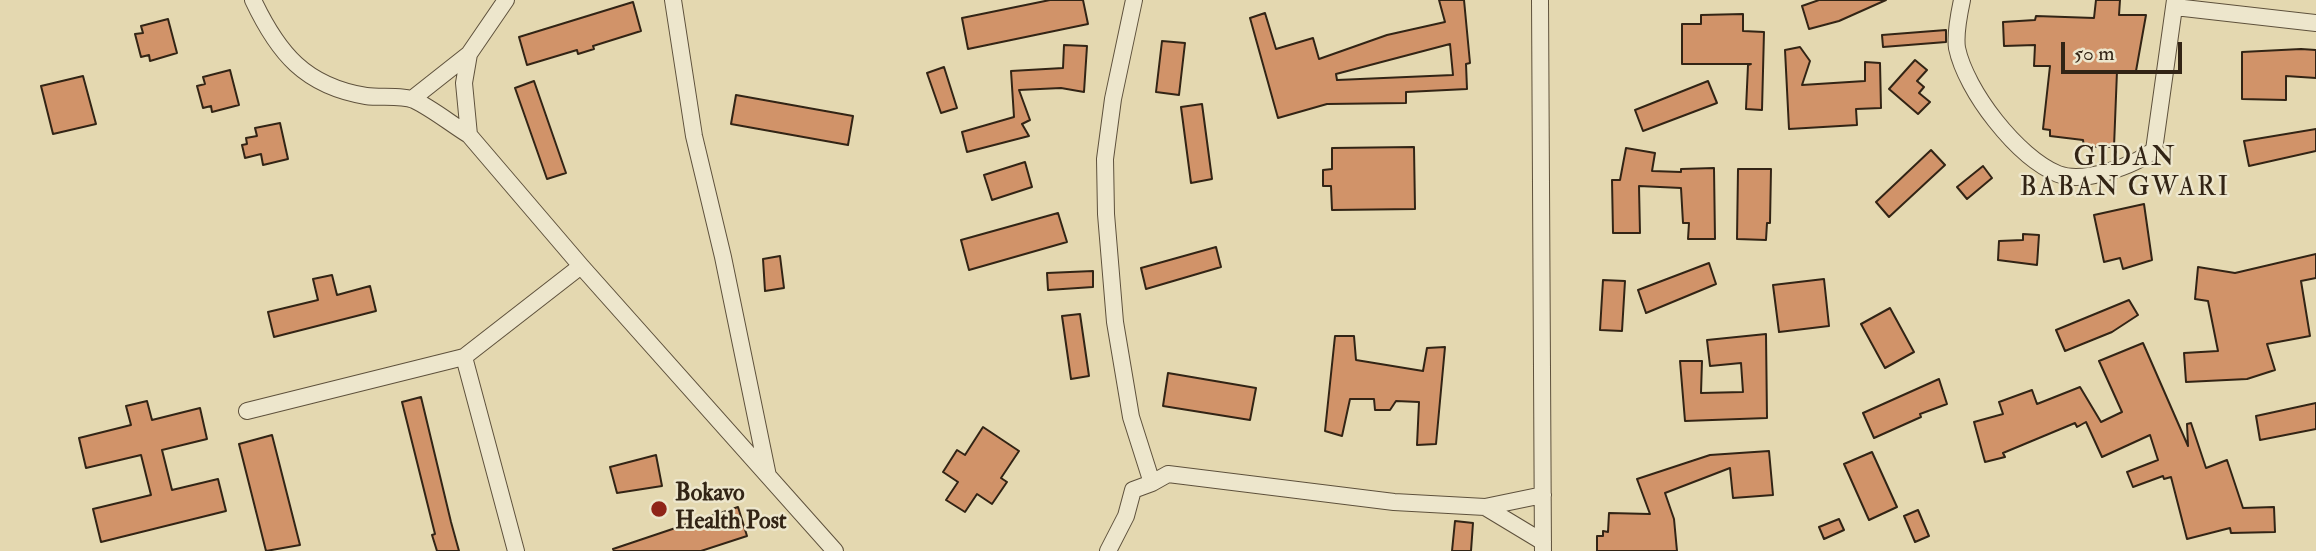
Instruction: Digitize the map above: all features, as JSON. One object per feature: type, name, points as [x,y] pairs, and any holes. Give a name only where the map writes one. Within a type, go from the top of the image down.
[{"type":"street","points":[[253,0],[268,32],[288,57],[313,79],[347,93],[412,99],[469,135],[581,267],[835,551]]},
{"type":"street","points":[[412,99],[469,54],[506,0]]},
{"type":"street","points":[[673,0],[694,136],[723,257],[768,478]]},
{"type":"street","points":[[1134,0],[1113,99],[1105,159],[1106,214],[1115,322],[1131,418],[1153,482]]},
{"type":"street","points":[[1540,0],[1543,546]]},
{"type":"street","points":[[1962,0],[1956,44],[1964,74],[2002,127],[2028,153],[2060,175],[2103,174],[2139,162],[2154,150],[2175,3],[2316,23]]},
{"type":"street","points":[[469,54],[464,83],[469,135]]},
{"type":"street","points":[[247,411],[464,357],[581,267]]},
{"type":"street","points":[[464,357],[516,551]]},
{"type":"street","points":[[1108,551],[1126,516],[1133,490],[1168,474],[1394,502],[1485,507],[1543,495]]},
{"type":"street","points":[[1485,507],[1543,546]]},
{"type":"building","points":[[1050,0],[1083,0],[1088,24],[968,49],[962,18]]},
{"type":"building","points":[[1439,0],[1464,0],[1470,63],[1466,64],[1467,89],[1406,92],[1406,103],[1327,104],[1278,118],[1250,18],[1265,13],[1276,49],[1313,38],[1319,59],[1387,35],[1445,22]],"holes":[[[1450,44],[1453,75],[1337,80],[1336,74]]]},
{"type":"building","points":[[1819,0],[1886,0],[1839,21],[1809,29],[1802,6]]},
{"type":"building","points":[[2096,0],[2120,0],[2119,15],[2146,15],[2136,71],[2117,71],[2114,147],[2084,147],[2083,140],[2050,136],[2050,130],[2043,129],[2050,66],[2034,66],[2035,45],[2004,46],[2003,22],[2035,20],[2036,16],[2094,18]]},
{"type":"building","points":[[633,2],[641,31],[593,46],[594,49],[578,54],[577,50],[527,65],[519,37]]},
{"type":"building","points":[[1743,14],[1743,31],[1764,32],[1762,110],[1746,109],[1748,65],[1751,64],[1682,64],[1682,24],[1701,24],[1701,15]]},
{"type":"building","points":[[168,19],[177,53],[150,61],[149,55],[141,57],[135,34],[143,33],[141,26]]},
{"type":"building","points":[[1946,30],[1946,42],[1883,47],[1882,35]]},
{"type":"building","points":[[1162,41],[1185,43],[1179,95],[1156,92]]},
{"type":"building","points":[[1064,45],[1087,46],[1084,92],[1061,88],[1019,90],[1030,120],[1022,124],[1029,136],[967,152],[962,132],[1014,117],[1011,71],[1063,68]]},
{"type":"building","points":[[1800,47],[1810,61],[1802,85],[1865,81],[1865,62],[1880,63],[1881,108],[1856,109],[1857,125],[1789,129],[1785,50]]},
{"type":"building","points":[[2316,50],[2316,78],[2286,76],[2286,100],[2242,99],[2242,52]]},
{"type":"building","points":[[1915,60],[1927,70],[1917,81],[1924,87],[1919,93],[1930,102],[1918,114],[1889,89]]},
{"type":"building","points":[[944,67],[957,108],[941,113],[927,73]]},
{"type":"building","points":[[230,70],[239,105],[212,112],[211,106],[203,108],[197,86],[205,84],[203,77]]},
{"type":"building","points":[[83,76],[96,124],[53,134],[41,86]]},
{"type":"building","points":[[534,81],[566,173],[547,179],[515,88]]},
{"type":"building","points":[[1708,81],[1717,103],[1643,131],[1635,110]]},
{"type":"building","points":[[736,95],[853,116],[848,145],[731,124]]},
{"type":"building","points":[[1202,104],[1212,179],[1191,183],[1181,107]]},
{"type":"building","points":[[280,123],[288,159],[263,165],[261,154],[245,158],[242,145],[247,144],[246,138],[257,136],[255,128]]},
{"type":"building","points":[[2316,129],[2316,151],[2249,166],[2244,141]]},
{"type":"building","points":[[1414,147],[1415,209],[1332,210],[1331,186],[1323,186],[1323,170],[1332,169],[1332,148]]},
{"type":"building","points":[[1626,148],[1655,153],[1652,171],[1681,172],[1681,169],[1714,168],[1715,239],[1688,239],[1689,223],[1683,223],[1681,188],[1639,186],[1640,233],[1613,233],[1612,180],[1620,180]]},
{"type":"building","points":[[1931,150],[1945,165],[1889,217],[1876,202]]},
{"type":"building","points":[[1025,162],[1032,187],[992,200],[984,175]]},
{"type":"building","points":[[1983,166],[1992,178],[1967,199],[1957,187]]},
{"type":"building","points":[[1738,169],[1771,169],[1770,223],[1767,223],[1766,240],[1737,239]]},
{"type":"building","points":[[2144,204],[2152,260],[2123,269],[2120,258],[2104,262],[2094,215]]},
{"type":"building","points":[[1058,213],[1067,242],[969,270],[961,240]]},
{"type":"building","points":[[2023,234],[2039,235],[2037,265],[1998,260],[1999,241],[2023,240]]},
{"type":"building","points":[[1216,247],[1221,267],[1146,289],[1141,268]]},
{"type":"building","points":[[2316,254],[2316,278],[2301,281],[2310,336],[2267,344],[2275,370],[2247,379],[2186,382],[2184,353],[2218,351],[2208,301],[2195,299],[2198,267],[2235,273]]},
{"type":"building","points":[[780,256],[784,288],[765,291],[763,259]]},
{"type":"building","points":[[1709,263],[1716,284],[1646,313],[1638,290]]},
{"type":"building","points":[[1093,271],[1093,287],[1048,290],[1047,273]]},
{"type":"building","points":[[332,275],[337,295],[370,286],[376,311],[274,337],[268,312],[318,300],[313,279]]},
{"type":"building","points":[[1824,279],[1829,326],[1779,332],[1773,285]]},
{"type":"building","points":[[1603,280],[1625,281],[1622,331],[1600,330]]},
{"type":"building","points":[[2129,300],[2138,315],[2112,332],[2065,351],[2056,330]]},
{"type":"building","points":[[1890,308],[1914,352],[1885,368],[1861,324]]},
{"type":"building","points":[[1080,314],[1089,376],[1071,379],[1062,316]]},
{"type":"building","points":[[1766,334],[1767,418],[1685,421],[1680,361],[1702,361],[1701,393],[1743,392],[1741,363],[1710,366],[1707,340]]},
{"type":"building","points":[[1335,336],[1354,336],[1356,360],[1423,371],[1427,348],[1445,347],[1436,444],[1417,445],[1419,402],[1396,401],[1390,410],[1375,410],[1374,399],[1350,399],[1342,436],[1325,431]]},
{"type":"building","points":[[2143,343],[2188,446],[2187,424],[2191,423],[2206,468],[2227,460],[2243,508],[2274,507],[2275,532],[2231,533],[2230,528],[2187,539],[2171,477],[2164,479],[2163,476],[2133,487],[2127,472],[2158,460],[2150,435],[2102,457],[2086,422],[2077,427],[2075,423],[2003,453],[2005,457],[1985,462],[1974,422],[2003,414],[1999,402],[2032,390],[2037,404],[2080,387],[2101,422],[2122,412],[2099,361]]},
{"type":"building","points":[[1168,373],[1256,388],[1250,420],[1163,406]]},
{"type":"building","points":[[1939,379],[1947,404],[1920,414],[1921,417],[1874,438],[1863,413]]},
{"type":"building","points":[[421,397],[459,551],[437,551],[432,535],[435,534],[402,402]]},
{"type":"building","points":[[147,401],[152,420],[200,408],[207,439],[162,450],[172,490],[218,479],[226,511],[101,542],[93,509],[151,495],[141,455],[86,468],[79,438],[131,425],[126,406]]},
{"type":"building","points":[[2316,403],[2316,429],[2260,440],[2256,416]]},
{"type":"building","points":[[983,427],[1019,451],[1001,478],[1007,482],[992,504],[977,494],[965,512],[946,500],[958,482],[943,472],[957,450],[965,455]]},
{"type":"building","points":[[272,435],[300,545],[266,551],[239,444]]},
{"type":"building","points":[[1769,451],[1773,495],[1733,498],[1730,468],[1665,493],[1674,519],[1677,551],[1597,551],[1597,536],[1603,536],[1603,531],[1608,532],[1609,513],[1650,514],[1637,479],[1710,455]]},
{"type":"building","points":[[1872,452],[1897,507],[1869,520],[1844,464]]},
{"type":"building","points":[[656,455],[662,486],[617,493],[610,467]]},
{"type":"building","points":[[738,507],[747,536],[701,551],[613,549]]},
{"type":"building","points":[[1918,510],[1929,536],[1915,542],[1904,516]]},
{"type":"building","points":[[1839,519],[1844,530],[1824,539],[1819,527]]},
{"type":"building","points":[[1455,521],[1473,523],[1471,551],[1452,551]]},
{"type":"place","name":"Bokavo Health Post","points":[[659,509]]},
{"type":"district","name":"GIDAN BABAN GWARI","points":[[2125,174]]}]
